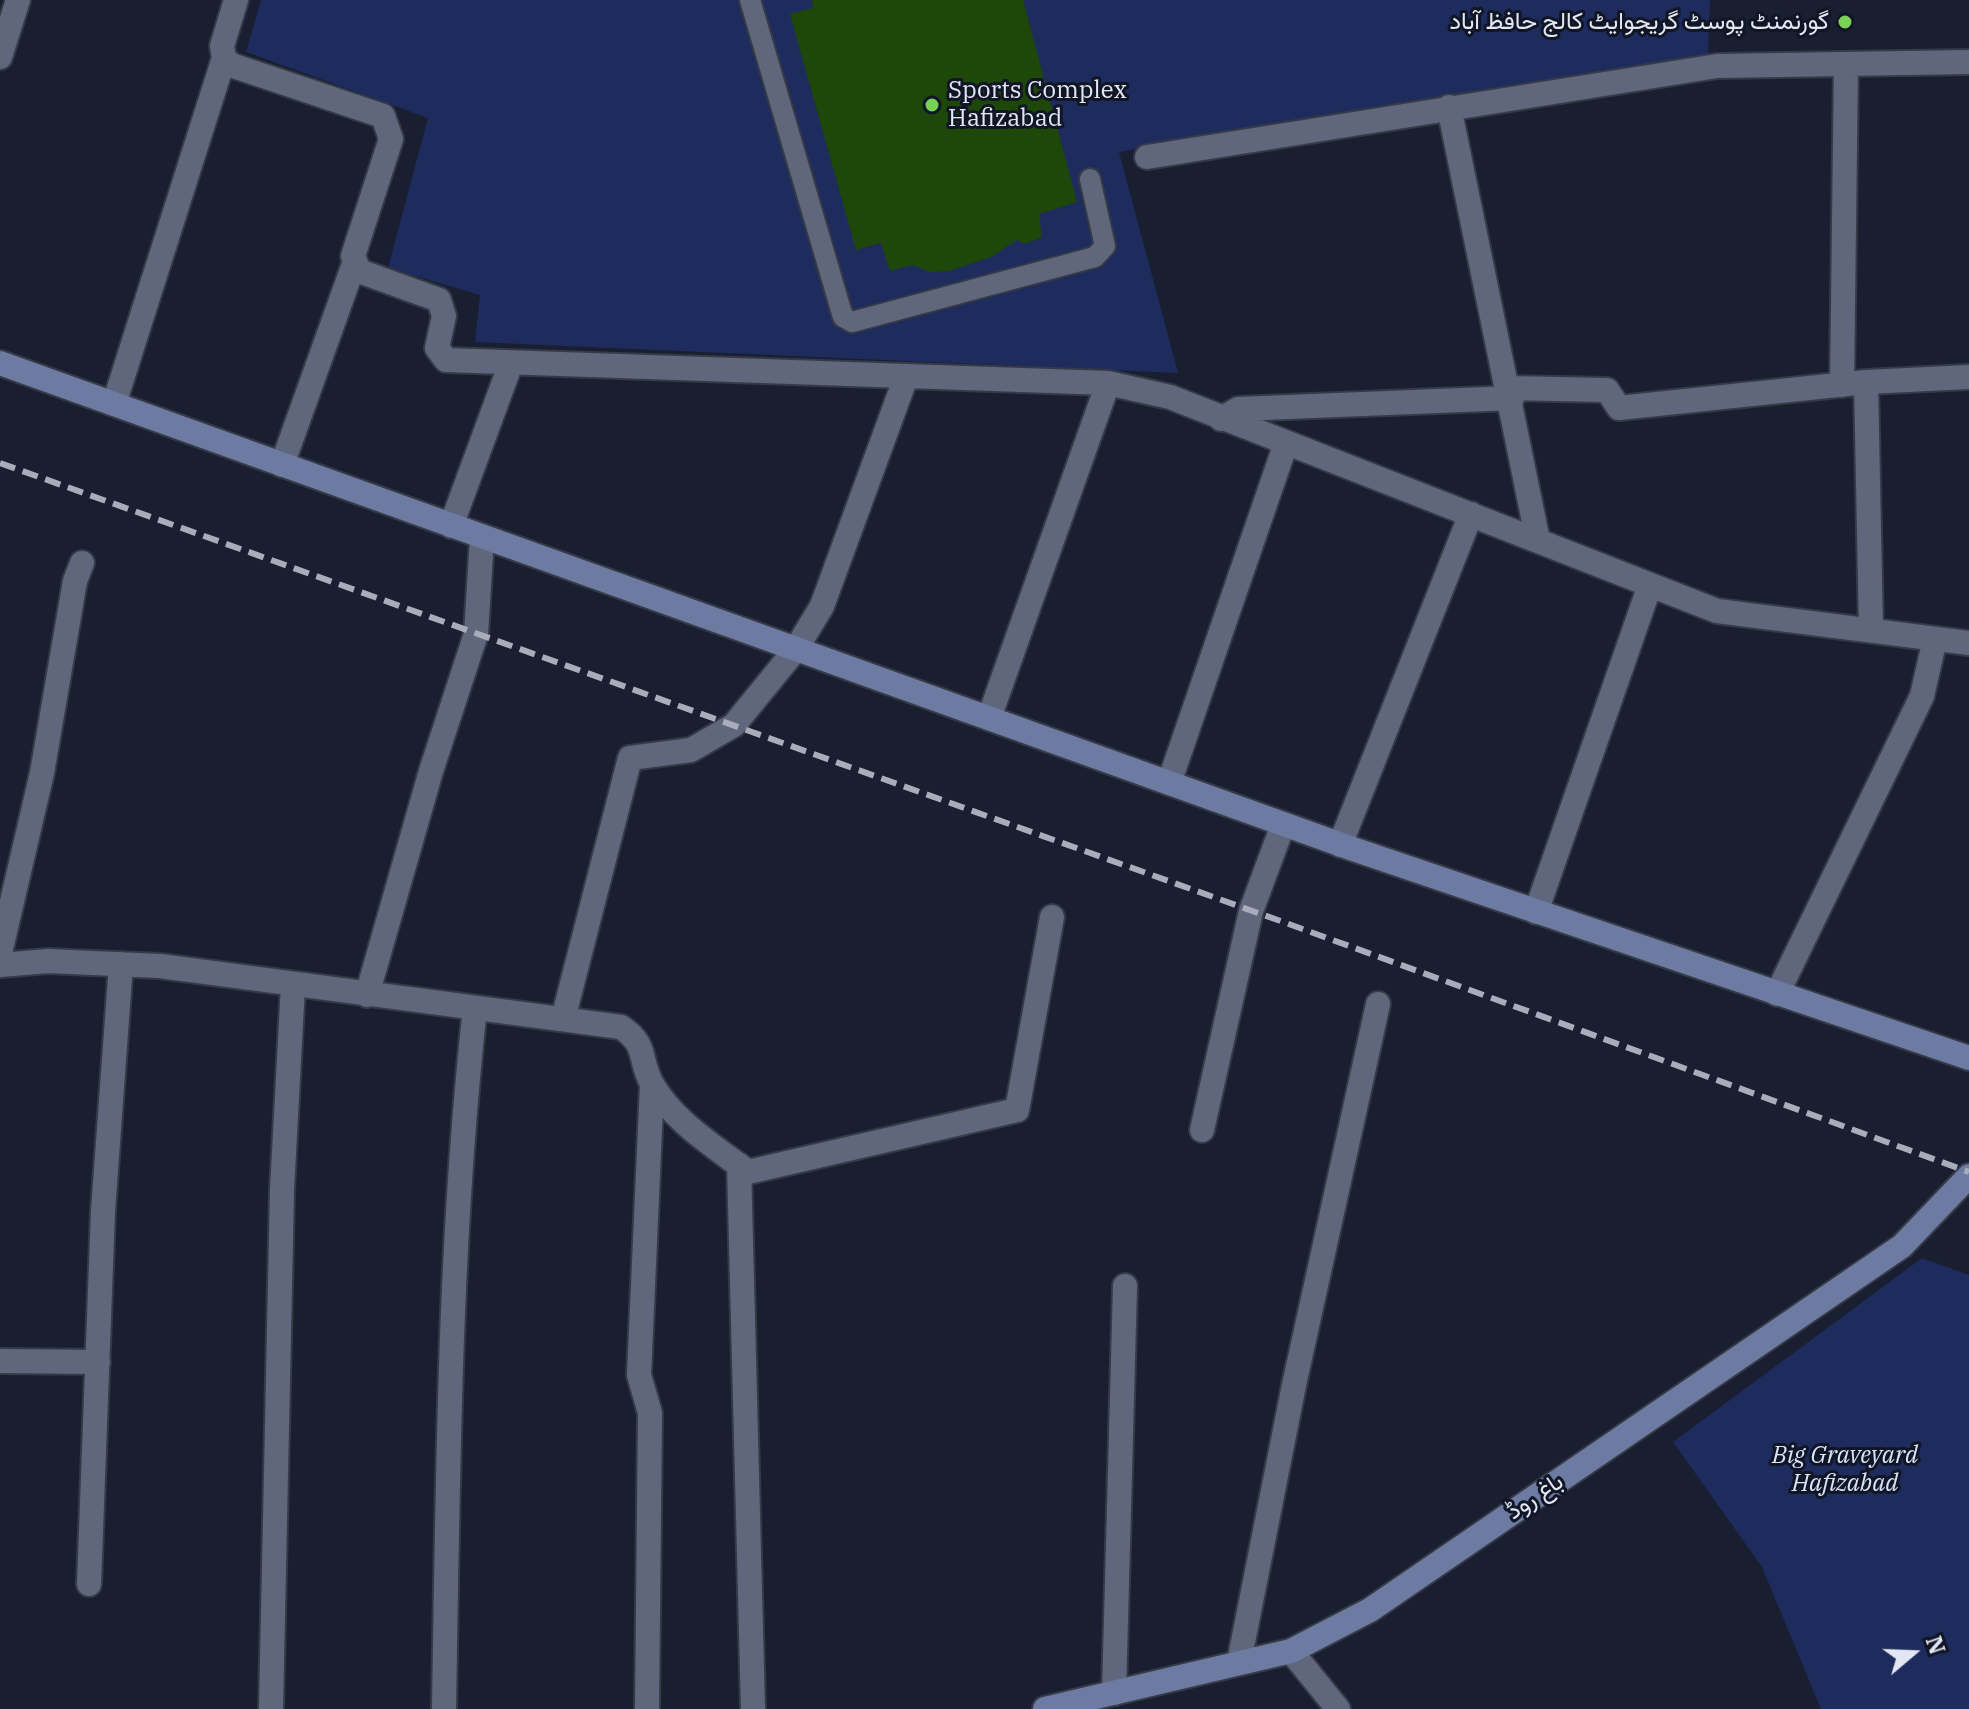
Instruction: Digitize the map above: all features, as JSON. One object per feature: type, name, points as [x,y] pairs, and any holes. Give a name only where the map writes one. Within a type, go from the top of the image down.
[{"type":"street","points":[[0,57],[18,0]]},
{"type":"street","points":[[114,404],[224,58],[222,46],[236,0]]},
{"type":"street","points":[[224,58],[231,65],[383,116],[391,139],[353,256],[354,264],[282,465]]},
{"type":"street","points":[[1147,157],[1717,66],[1969,62]]},
{"type":"street","points":[[1846,64],[1854,383],[1871,630]]},
{"type":"street","points":[[1449,107],[1538,541]]},
{"type":"street","points":[[354,264],[359,271],[439,300],[444,316],[437,348],[446,360],[1108,383],[1170,397],[1717,611],[1969,643]]},
{"type":"street","points":[[0,363],[1283,825],[1969,1058]]},
{"type":"street","points":[[451,526],[511,363]]},
{"type":"street","points":[[563,1019],[630,758],[691,750],[734,725],[796,649],[822,606],[906,377]]},
{"type":"street","points":[[1221,419],[1238,409],[1607,390],[1619,408],[1854,383],[1969,377]]},
{"type":"street","points":[[989,718],[1108,383]]},
{"type":"street","points":[[1169,783],[1286,443]]},
{"type":"street","points":[[1340,845],[1471,514]]},
{"type":"street","points":[[367,995],[443,729],[476,634],[482,537]]},
{"type":"street","points":[[0,953],[42,773],[75,581],[82,563]]},
{"type":"street","points":[[1536,912],[1650,585]]},
{"type":"street","points":[[1777,994],[1922,696],[1935,639]]},
{"type":"street","points":[[1202,1130],[1251,911],[1283,825]]},
{"type":"street","points":[[652,1084],[685,1123],[748,1172],[1017,1110],[1052,917]]},
{"type":"street","points":[[0,965],[48,961],[121,964],[621,1027],[639,1039],[652,1084],[639,1375],[650,1413],[647,1709]]},
{"type":"street","points":[[89,1584],[103,1211],[121,964]]},
{"type":"street","points":[[271,1709],[282,1190],[293,985]]},
{"type":"street","points":[[1239,1662],[1294,1385],[1378,1004]]},
{"type":"street","points":[[444,1709],[450,1326],[460,1144],[475,1008]]},
{"type":"street","points":[[739,1165],[753,1709]]},
{"type":"street","name":"باغ روڈ","points":[[1045,1709],[1291,1651],[1370,1610],[1902,1246],[1969,1176]]},
{"type":"street","points":[[1114,1693],[1125,1286]]},
{"type":"street","points":[[0,1361],[98,1362]]},
{"type":"street","points":[[1291,1651],[1338,1709]]},
{"type":"lane","points":[[750,0],[843,317],[852,322],[1095,257],[1105,246],[1090,179]]},
{"type":"green space","points":[[261,0],[1710,0],[1708,55],[1119,152],[1178,373],[475,342],[480,295],[388,268],[428,118],[246,52]]},
{"type":"green space","name":"Big Graveyard Hafizabad","points":[[1922,1258],[1969,1275],[1969,1709],[1821,1709],[1762,1567],[1673,1442]]},
{"type":"building","points":[[812,0],[1023,0],[1077,202],[1039,214],[1042,237],[1024,244],[1017,240],[991,257],[949,271],[930,272],[912,265],[890,271],[881,243],[856,250],[790,14],[813,8]]},
{"type":"railway","points":[[0,463],[1286,923],[1969,1172]]},
{"type":"place","name":"گورنمنٹ پوسٹ گریجوایٹ کالج حافظ آباد","points":[[1845,22]]},
{"type":"place","name":"Sports Complex Hafizabad","points":[[932,105]]}]
